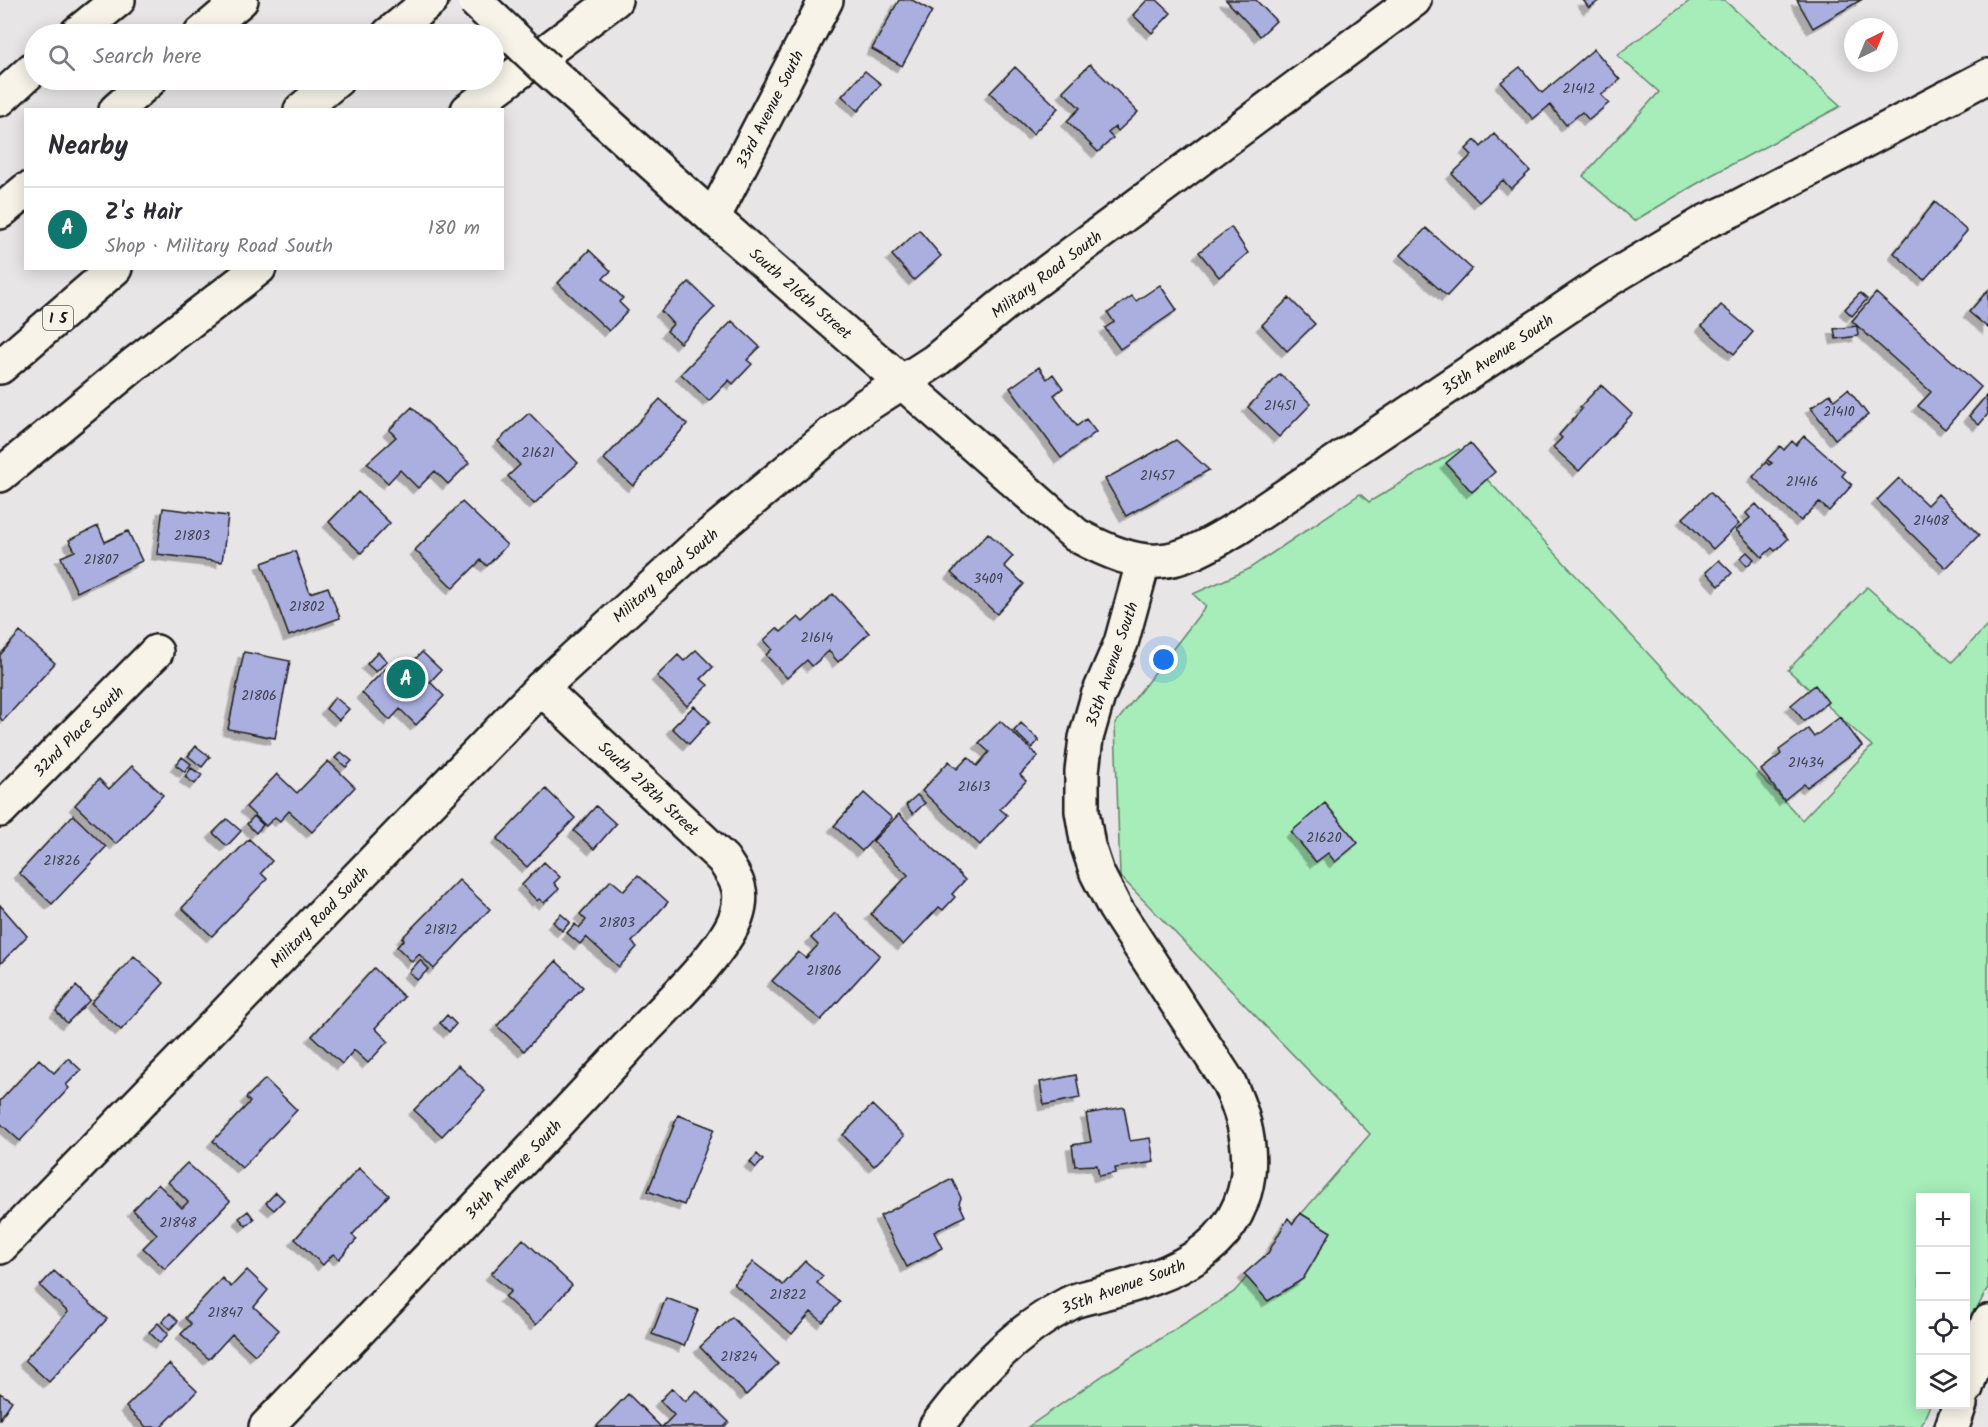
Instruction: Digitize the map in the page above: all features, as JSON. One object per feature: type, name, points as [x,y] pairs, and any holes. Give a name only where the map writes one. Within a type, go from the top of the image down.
[{"type":"main road","points":[[83,24],[110,0]]},
{"type":"main road","points":[[88,24],[118,0]]},
{"type":"main road","points":[[213,24],[241,0]]},
{"type":"main road","points":[[401,24],[431,0]]},
{"type":"main road","name":"South 216th Street","points":[[474,0],[499,24]]},
{"type":"main road","points":[[504,83],[615,0]]},
{"type":"main road","name":"33rd Avenue South","points":[[713,218],[826,0]]},
{"type":"main road","name":"Military Road South","points":[[0,1247],[541,688],[698,545],[865,406],[935,361],[1003,305],[1414,0]]},
{"type":"main road","name":"South 216th Street","points":[[504,28],[713,218],[1076,535],[1102,549],[1143,563]]},
{"type":"main road","name":"35th Avenue South","points":[[936,1427],[964,1390],[1007,1344],[1040,1320],[1071,1302],[1167,1273],[1195,1259],[1211,1246],[1227,1227],[1247,1189],[1250,1162],[1248,1136],[1240,1108],[1228,1083],[1115,908],[1091,855],[1082,811],[1086,738],[1098,696],[1121,643],[1143,563],[1170,561],[1198,552],[1606,281],[1707,220],[1734,209],[1988,76]]},
{"type":"main road","points":[[118,108],[139,90]]},
{"type":"main road","points":[[303,108],[324,90]]},
{"type":"main road","points":[[471,108],[495,90]]},
{"type":"main road","points":[[0,212],[24,192]]},
{"type":"main road","name":"I 5","points":[[0,367],[113,270]]},
{"type":"main road","points":[[0,475],[137,362],[256,270]]},
{"type":"main road","name":"32nd Place South","points":[[0,810],[156,652]]},
{"type":"main road","name":"South 218th Street","points":[[541,688],[723,859],[737,880],[741,898]]},
{"type":"main road","name":"34th Avenue South","points":[[266,1427],[561,1119],[709,958],[735,919],[741,898]]},
{"type":"main road","points":[[1970,1374],[1988,1322]]},
{"type":"main road","points":[[1952,1427],[1958,1409]]},
{"type":"green space","points":[[1691,0],[1724,0],[1841,106],[1710,176],[1634,221],[1583,176],[1659,92],[1617,55]]},
{"type":"green space","points":[[1459,449],[1802,820],[1872,746],[1788,670],[1867,587],[1952,662],[1988,625],[1988,1287],[1970,1322],[1970,1193],[1916,1193],[1916,1409],[1928,1409],[1921,1427],[1028,1427],[1111,1370],[1234,1292],[1370,1134],[1120,876],[1115,724],[1206,606],[1193,594],[1247,570],[1360,494],[1369,502]]},
{"type":"building","points":[[899,0],[912,0],[932,11],[902,66],[872,49]]},
{"type":"building","points":[[1147,0],[1157,0],[1171,13],[1152,33],[1133,15]]},
{"type":"building","points":[[1226,0],[1256,0],[1276,21],[1260,36]]},
{"type":"building","points":[[1583,0],[1600,0],[1589,8]]},
{"type":"building","points":[[1797,0],[1861,0],[1813,28]]},
{"type":"building","points":[[1594,49],[1620,80],[1601,95],[1609,103],[1589,120],[1582,112],[1566,125],[1550,105],[1533,119],[1501,82],[1520,67],[1542,93]]},
{"type":"building","points":[[1090,64],[1138,112],[1118,131],[1115,127],[1108,133],[1113,138],[1098,152],[1067,121],[1080,108],[1063,91]]},
{"type":"building","points":[[1015,67],[1058,108],[1033,134],[990,93]]},
{"type":"building","points":[[865,71],[881,84],[858,111],[842,96]]},
{"type":"building","points":[[1494,134],[1530,171],[1511,189],[1503,180],[1479,202],[1452,174],[1472,155],[1466,149],[1475,140],[1481,147]]},
{"type":"building","points":[[1935,202],[1967,231],[1924,280],[1894,253]]},
{"type":"building","points":[[1231,227],[1248,253],[1219,277],[1199,252]]},
{"type":"building","points":[[1426,228],[1472,269],[1447,296],[1401,255]]},
{"type":"building","points":[[919,230],[941,256],[914,280],[892,255]]},
{"type":"building","points":[[589,250],[611,271],[603,278],[623,298],[619,302],[628,311],[609,331],[558,283]]},
{"type":"building","points":[[689,282],[715,307],[680,343],[667,331],[673,324],[661,311]]},
{"type":"building","points":[[1160,285],[1177,310],[1120,349],[1105,328],[1114,322],[1108,313],[1132,296],[1136,301]]},
{"type":"building","points":[[1988,290],[1988,328],[1969,312]]},
{"type":"building","points":[[1860,293],[1867,299],[1852,316],[1845,309]]},
{"type":"building","points":[[1876,293],[1981,387],[1945,429],[1918,406],[1931,392],[1852,321]]},
{"type":"building","points":[[1289,298],[1315,324],[1287,351],[1262,325]]},
{"type":"building","points":[[1721,305],[1753,332],[1734,354],[1702,326]]},
{"type":"building","points":[[732,321],[760,347],[747,360],[752,364],[733,384],[729,380],[709,401],[681,374]]},
{"type":"building","points":[[1857,326],[1858,336],[1836,339],[1834,329]]},
{"type":"building","points":[[1039,367],[1047,379],[1053,374],[1063,388],[1054,395],[1077,426],[1086,419],[1096,432],[1061,458],[1010,388]]},
{"type":"building","points":[[1280,374],[1311,404],[1279,437],[1248,407]]},
{"type":"building","points":[[1601,385],[1632,414],[1579,471],[1553,447],[1562,438],[1559,435],[1582,409],[1580,407]]},
{"type":"building","points":[[1848,389],[1868,415],[1835,439],[1811,408],[1830,394],[1834,400]]},
{"type":"building","points":[[1986,396],[1988,414],[1979,425],[1969,416]]},
{"type":"building","points":[[660,399],[687,424],[633,486],[604,459]]},
{"type":"building","points":[[412,407],[469,463],[448,484],[435,471],[418,488],[400,470],[388,483],[367,463],[396,437],[389,430]]},
{"type":"building","points":[[529,413],[578,463],[534,504],[508,476],[520,465],[498,441]]},
{"type":"building","points":[[1804,436],[1845,472],[1842,476],[1852,485],[1829,511],[1819,502],[1801,521],[1753,477],[1766,462],[1769,465],[1772,463],[1767,460],[1780,446],[1784,450],[1792,441],[1796,445]]},
{"type":"building","points":[[1176,440],[1209,470],[1126,516],[1105,479]]},
{"type":"building","points":[[1470,443],[1495,472],[1472,492],[1446,463]]},
{"type":"building","points":[[1899,478],[1927,505],[1938,494],[1979,535],[1946,568],[1877,500]]},
{"type":"building","points":[[358,492],[390,523],[361,553],[329,522]]},
{"type":"building","points":[[1710,492],[1739,524],[1713,549],[1683,518]]},
{"type":"building","points":[[462,502],[507,545],[487,566],[481,560],[453,588],[415,550]]},
{"type":"building","points":[[1756,504],[1788,539],[1775,551],[1772,548],[1762,557],[1736,530],[1750,518],[1746,513]]},
{"type":"building","points":[[163,508],[228,516],[222,562],[157,554]]},
{"type":"building","points":[[98,526],[105,542],[128,531],[142,561],[77,592],[61,557],[75,551],[69,540]]},
{"type":"building","points":[[988,533],[1013,556],[1004,566],[1024,584],[997,614],[951,573]]},
{"type":"building","points":[[295,551],[310,593],[328,587],[340,618],[289,636],[262,563]]},
{"type":"building","points":[[1747,552],[1754,559],[1747,566],[1740,558]]},
{"type":"building","points":[[1719,560],[1732,573],[1719,586],[1706,572]]},
{"type":"building","points":[[833,594],[869,633],[838,662],[829,651],[812,666],[807,660],[787,678],[766,655],[772,649],[764,640],[777,628],[781,632],[798,617],[803,622]]},
{"type":"building","points":[[20,632],[55,663],[3,721],[0,718],[0,655]]},
{"type":"building","points":[[696,650],[713,667],[701,679],[708,685],[687,706],[657,676],[678,655],[684,661]]},
{"type":"building","points":[[244,652],[290,661],[275,738],[228,729]]},
{"type":"building","points":[[378,652],[387,661],[376,672],[367,664]]},
{"type":"building","points":[[422,652],[441,670],[430,682],[444,696],[416,725],[400,709],[390,720],[362,693],[385,669],[396,680]]},
{"type":"building","points":[[1815,685],[1828,702],[1804,721],[1791,705]]},
{"type":"building","points":[[335,697],[349,709],[339,720],[326,709]]},
{"type":"building","points":[[694,706],[710,721],[689,744],[672,728]]},
{"type":"building","points":[[1840,717],[1862,746],[1807,787],[1804,784],[1784,800],[1761,770],[1781,754],[1779,750],[1808,729],[1814,737]]},
{"type":"building","points":[[1000,721],[1038,756],[1020,775],[1026,781],[1000,809],[1007,815],[980,845],[922,791],[949,761],[957,769],[968,757],[977,766],[989,752],[979,743]]},
{"type":"building","points":[[1021,723],[1039,740],[1032,748],[1014,731]]},
{"type":"building","points":[[196,746],[210,757],[202,767],[188,756]]},
{"type":"building","points":[[341,752],[352,761],[346,767],[335,758]]},
{"type":"building","points":[[182,757],[191,764],[185,772],[176,765]]},
{"type":"building","points":[[328,761],[355,787],[312,832],[289,811],[280,821],[275,817],[266,826],[246,807],[277,774],[297,793]]},
{"type":"building","points":[[132,766],[163,795],[116,844],[75,805],[99,779],[109,789]]},
{"type":"building","points":[[191,768],[202,775],[195,784],[185,777]]},
{"type":"building","points":[[546,789],[575,818],[527,867],[497,839]]},
{"type":"building","points":[[864,793],[892,818],[862,851],[834,826]]},
{"type":"building","points":[[917,795],[925,803],[913,814],[906,805]]},
{"type":"building","points":[[1325,803],[1358,843],[1335,862],[1328,853],[1316,862],[1291,832]]},
{"type":"building","points":[[596,806],[616,824],[594,849],[574,831]]},
{"type":"building","points":[[899,814],[965,880],[952,894],[955,897],[943,910],[939,907],[903,945],[871,914],[908,875],[873,841]]},
{"type":"building","points":[[73,815],[106,847],[52,904],[19,873]]},
{"type":"building","points":[[254,816],[263,825],[256,833],[247,824]]},
{"type":"building","points":[[227,819],[241,831],[227,846],[213,833]]},
{"type":"building","points":[[249,839],[272,861],[261,873],[267,879],[212,936],[182,908]]},
{"type":"building","points":[[544,862],[560,877],[554,883],[559,889],[544,903],[539,899],[537,901],[522,885]]},
{"type":"building","points":[[638,875],[668,902],[632,942],[637,947],[619,967],[586,937],[580,944],[567,933],[575,924],[579,928],[586,920],[580,914],[611,880],[624,891]]},
{"type":"building","points":[[459,880],[490,909],[434,969],[419,954],[412,962],[397,947],[404,939],[402,938]]},
{"type":"building","points":[[0,905],[27,936],[0,964]]},
{"type":"building","points":[[835,913],[880,955],[821,1020],[772,981],[798,952],[806,958],[818,945],[811,938]]},
{"type":"building","points":[[561,914],[570,922],[562,931],[553,922]]},
{"type":"building","points":[[134,956],[164,983],[121,1030],[91,1003]]},
{"type":"building","points":[[420,960],[429,969],[417,980],[409,972]]},
{"type":"building","points":[[556,961],[583,987],[524,1051],[497,1026]]},
{"type":"building","points":[[374,968],[404,997],[375,1028],[388,1041],[368,1063],[354,1050],[342,1064],[312,1036]]},
{"type":"building","points":[[76,986],[90,1000],[67,1023],[56,1011]]},
{"type":"building","points":[[447,1015],[456,1024],[449,1032],[440,1023]]},
{"type":"building","points":[[68,1058],[81,1070],[66,1085],[69,1088],[20,1141],[0,1123],[0,1101],[39,1059],[54,1073]]},
{"type":"building","points":[[458,1065],[485,1091],[442,1136],[414,1110]]},
{"type":"building","points":[[1076,1075],[1080,1098],[1044,1105],[1040,1082]]},
{"type":"building","points":[[265,1079],[297,1110],[242,1168],[213,1141],[250,1102],[246,1098]]},
{"type":"building","points":[[872,1105],[904,1136],[874,1166],[843,1135]]},
{"type":"building","points":[[1124,1107],[1130,1141],[1150,1138],[1154,1162],[1115,1168],[1116,1173],[1099,1176],[1097,1165],[1075,1166],[1072,1145],[1091,1142],[1086,1114]]},
{"type":"building","points":[[678,1115],[714,1129],[684,1205],[648,1191]]},
{"type":"building","points":[[757,1154],[763,1160],[756,1168],[750,1162]]},
{"type":"building","points":[[187,1163],[230,1201],[165,1269],[143,1248],[157,1234],[133,1210],[158,1184],[182,1208],[188,1202],[168,1182]]},
{"type":"building","points":[[359,1168],[389,1195],[352,1235],[357,1239],[339,1259],[333,1254],[323,1265],[295,1239]]},
{"type":"building","points":[[952,1179],[961,1198],[959,1203],[965,1216],[934,1232],[942,1248],[907,1267],[880,1216]]},
{"type":"building","points":[[276,1192],[284,1200],[274,1210],[266,1203]]},
{"type":"building","points":[[248,1211],[254,1219],[246,1226],[239,1218]]},
{"type":"building","points":[[1300,1213],[1331,1232],[1303,1279],[1268,1301],[1244,1274],[1268,1253],[1288,1218],[1293,1224]]},
{"type":"building","points":[[523,1239],[572,1285],[536,1325],[505,1297],[511,1291],[491,1274]]},
{"type":"building","points":[[805,1261],[823,1276],[817,1283],[840,1302],[823,1322],[811,1312],[792,1334],[734,1284],[753,1262],[783,1285]]},
{"type":"building","points":[[247,1270],[268,1290],[254,1307],[279,1330],[255,1355],[232,1334],[209,1359],[181,1334],[191,1324],[185,1318],[222,1278],[231,1287]]},
{"type":"building","points":[[54,1271],[107,1319],[49,1382],[25,1360],[68,1312],[40,1286]]},
{"type":"building","points":[[666,1298],[698,1310],[684,1346],[652,1334]]},
{"type":"building","points":[[170,1313],[178,1321],[170,1329],[162,1322]]},
{"type":"building","points":[[732,1317],[778,1364],[746,1395],[700,1347]]},
{"type":"building","points":[[158,1323],[168,1334],[160,1343],[149,1332]]},
{"type":"building","points":[[169,1364],[197,1391],[161,1427],[146,1427],[126,1407]]},
{"type":"building","points":[[672,1388],[685,1402],[696,1390],[729,1422],[724,1427],[662,1427],[674,1415],[660,1401]]},
{"type":"building","points":[[0,1393],[12,1401],[0,1419]]},
{"type":"building","points":[[628,1394],[661,1427],[596,1427]]},
{"type":"place","name":"Z's Hair","points":[[406,679]]}]
